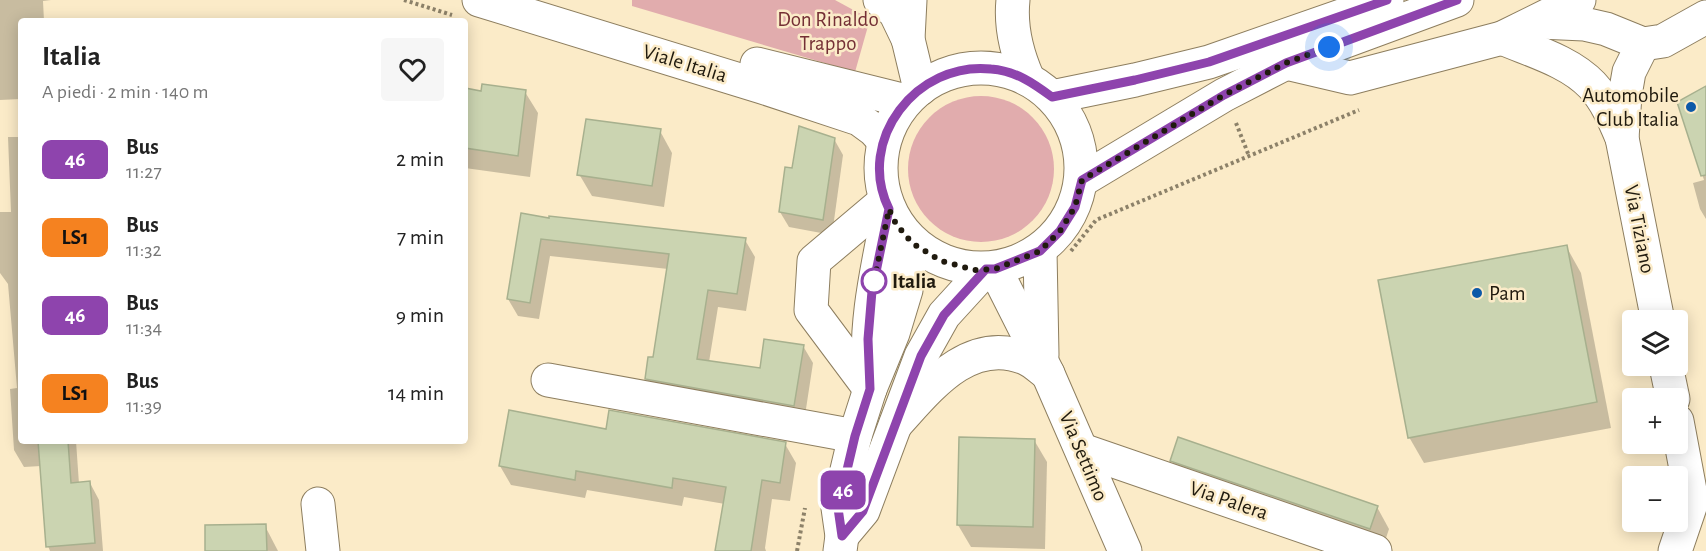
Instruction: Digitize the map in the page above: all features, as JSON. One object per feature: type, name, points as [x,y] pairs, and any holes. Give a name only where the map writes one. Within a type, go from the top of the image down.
[{"type":"main road","name":"Viale Italia","points":[[479,0],[762,87],[859,120],[874,130],[884,141]]},
{"type":"main road","name":"Viale Italia","points":[[543,0],[767,67],[913,95]]},
{"type":"main road","points":[[880,0],[895,12],[908,39]]},
{"type":"main road","points":[[910,0],[908,39],[913,95]]},
{"type":"main road","points":[[1013,0],[1014,37],[1018,56],[1040,88],[1070,122],[1080,150],[1082,180],[1075,207],[1060,231],[1055,252],[990,269],[975,270],[941,261],[912,243],[896,224],[887,205],[880,171],[884,141],[893,120],[913,95],[936,78],[973,68],[992,69],[1040,88],[1135,80],[1209,62],[1387,0]]},
{"type":"main road","points":[[1082,180],[1224,95],[1286,63],[1457,0]]},
{"type":"main road","points":[[1286,63],[1350,78],[1502,38],[1579,0]]},
{"type":"main road","points":[[1538,22],[1584,24],[1606,29],[1642,44],[1663,41],[1706,17]]},
{"type":"main road","name":"Via Tiziano","points":[[1502,38],[1575,71],[1592,85],[1609,108],[1623,138]]},
{"type":"main road","name":"Via Tiziano","points":[[1642,44],[1629,72],[1625,94],[1623,138],[1656,310]]},
{"type":"main road","points":[[870,389],[868,339],[872,291],[887,205]]},
{"type":"main road","points":[[870,389],[811,310],[814,261],[887,205]]},
{"type":"main road","points":[[841,544],[838,508],[855,436],[870,389],[893,333],[906,290],[912,243]]},
{"type":"main road","name":"Via Settimo","points":[[1045,368],[1055,252]]},
{"type":"main road","points":[[841,544],[863,511],[921,356],[944,315],[990,269]]},
{"type":"main road","name":"Via Settimo","points":[[990,269],[1045,368],[1125,551]]},
{"type":"main road","points":[[893,427],[948,370],[968,359],[990,353],[1008,354],[1026,358],[1045,368]]},
{"type":"main road","points":[[548,380],[855,436]]},
{"type":"main road","name":"Via Palera","points":[[1082,450],[1375,551]]},
{"type":"main road","points":[[1675,551],[1692,501],[1683,454]]},
{"type":"main road","points":[[318,504],[323,551]]},
{"type":"path","points":[[1055,252],[1096,220],[1360,109]]},
{"type":"green space","name":"Don Rinaldo Trappo","points":[[632,0],[835,0],[870,19],[855,72],[632,6]]},
{"type":"green space","points":[[981,96],[1009,102],[1032,118],[1048,141],[1054,169],[1048,197],[1032,220],[1009,236],[981,242],[953,236],[930,220],[914,197],[908,169],[914,141],[930,118],[953,102]]},
{"type":"building","points":[[482,84],[526,90],[518,156],[468,148],[468,89],[481,91]]},
{"type":"building","points":[[1706,86],[1706,175],[1701,176],[1677,102]]},
{"type":"building","points":[[586,119],[661,129],[652,186],[577,175]]},
{"type":"building","points":[[799,126],[835,138],[823,220],[779,212],[785,167],[792,168]]},
{"type":"building","points":[[521,213],[549,218],[549,216],[746,238],[737,294],[708,290],[697,359],[760,368],[764,339],[804,345],[794,406],[645,379],[648,357],[653,357],[669,254],[541,239],[530,303],[507,299]]},
{"type":"building","points":[[1567,245],[1597,402],[1408,438],[1378,280]]},
{"type":"building","points":[[509,410],[606,429],[609,410],[786,442],[780,483],[762,480],[751,551],[715,551],[726,487],[673,478],[672,488],[576,471],[575,480],[499,466]]},
{"type":"building","points":[[959,437],[1035,439],[1033,527],[957,525]]},
{"type":"building","points":[[1178,437],[1378,506],[1370,529],[1170,461]]},
{"type":"building","points":[[38,444],[68,444],[71,483],[90,481],[95,543],[46,547]]},
{"type":"building","points":[[266,524],[267,551],[205,551],[205,525]]},
{"type":"bus line","name":"46","points":[[1387,0],[1209,62],[1135,80],[1052,97],[1028,79],[992,69],[973,68],[936,78],[906,101],[893,120],[884,141],[880,171],[885,201],[889,209],[872,291],[868,339],[870,389],[855,436],[838,508],[842,536],[863,511],[921,356],[944,315],[986,269],[995,269],[1040,251],[1060,231],[1075,207],[1082,180],[1224,95],[1286,63],[1457,0]]},
{"type":"place","name":"Automobile Club Italia","points":[[1691,107]]},
{"type":"place","name":"Italia","points":[[874,281]]},
{"type":"place","name":"Pam","points":[[1477,293]]},
{"type":"route","points":[[874,281],[872,291],[889,209],[896,224],[912,243],[941,261],[975,270],[995,269],[1040,251],[1060,231],[1075,207],[1082,180],[1224,95],[1286,63],[1329,47]]}]
